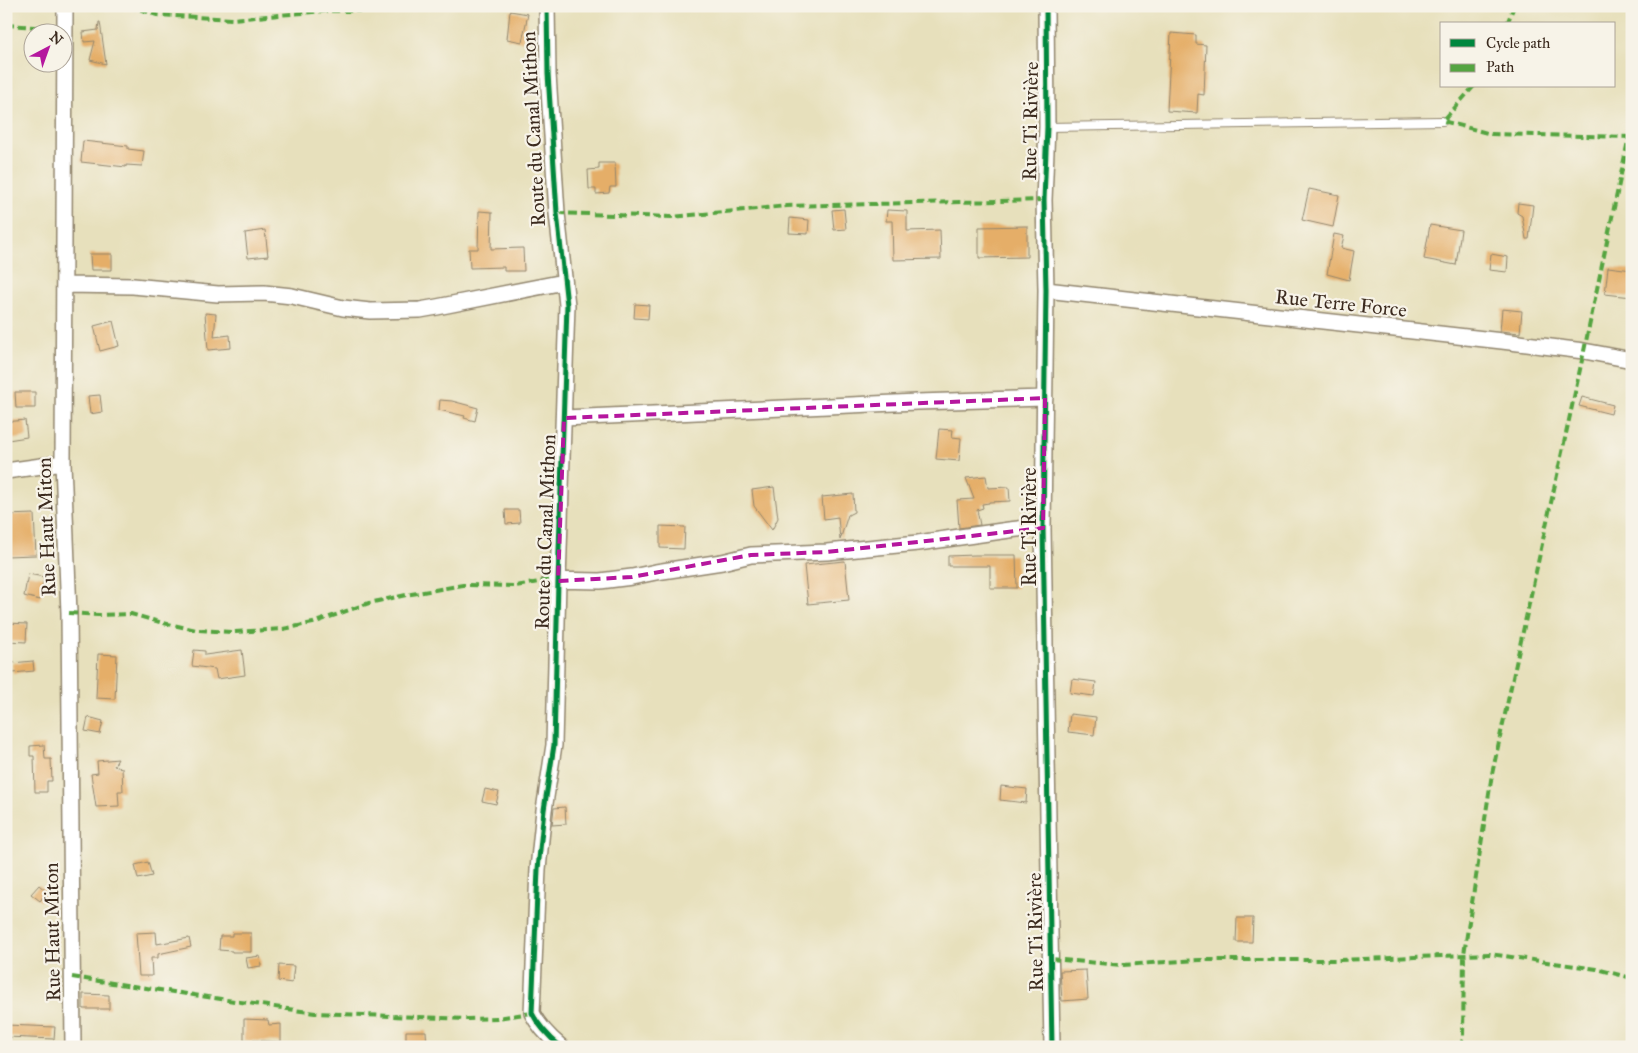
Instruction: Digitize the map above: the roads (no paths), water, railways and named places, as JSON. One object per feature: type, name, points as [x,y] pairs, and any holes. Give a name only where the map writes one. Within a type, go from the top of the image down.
[{"type":"street","name":"Rue Haut Miton","points":[[65,6],[64,463],[69,612],[73,1047]]},
{"type":"street","name":"Route du Canal Mithon","points":[[547,6],[548,74],[557,213],[567,305],[564,418],[554,581],[554,745],[544,810],[538,869],[532,1012],[538,1025],[561,1047]]},
{"type":"street","name":"Rue Ti Rivière","points":[[1046,6],[1047,127],[1044,200],[1046,290],[1043,528],[1052,1047]]},
{"type":"street","points":[[64,285],[133,286],[218,294],[292,296],[343,308],[380,311],[420,310],[564,282]]},
{"type":"street","name":"Rue Terre Force","points":[[1046,290],[1584,351],[1632,360]]},
{"type":"street","points":[[564,418],[1045,398]]},
{"type":"street","points":[[6,471],[64,463]]},
{"type":"street","points":[[554,581],[600,581],[722,562],[751,555],[827,552],[918,543],[1026,528],[1043,528]]},
{"type":"lane","points":[[1047,127],[1443,121]]}]
